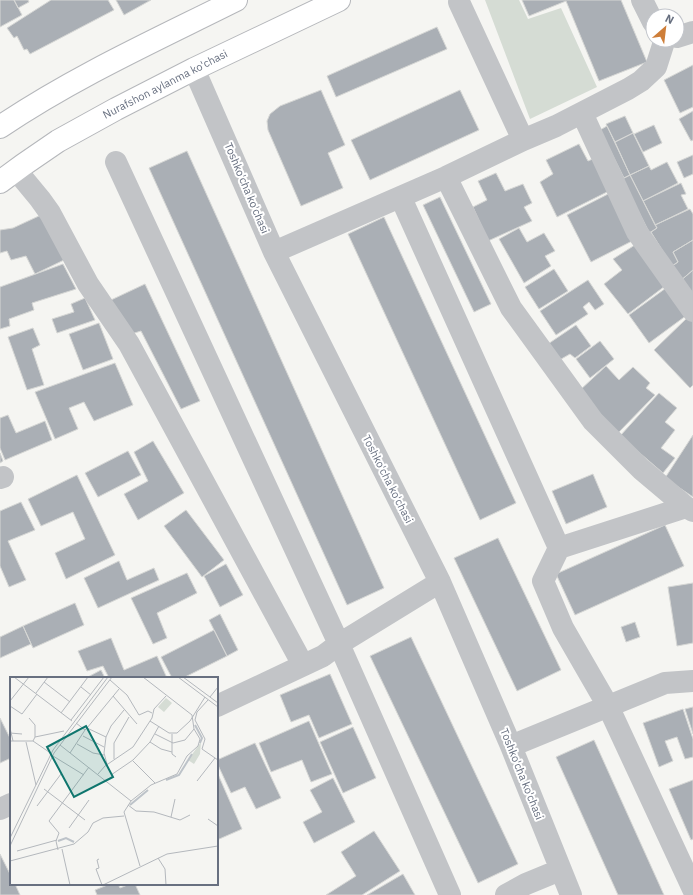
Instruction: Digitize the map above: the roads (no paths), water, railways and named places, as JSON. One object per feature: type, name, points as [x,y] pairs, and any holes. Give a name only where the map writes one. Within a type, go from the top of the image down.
[{"type":"main road","points":[[0,127],[65,86],[110,62],[236,0]]},
{"type":"main road","name":"Nurafshon aylanma ko'chasi","points":[[8,176],[58,141],[116,109],[194,69],[338,0]]},
{"type":"street","points":[[459,2],[523,140]]},
{"type":"street","points":[[274,252],[401,198],[628,90],[641,81],[656,67],[664,48]]},
{"type":"street","name":"Toshko'cha ko'chasi","points":[[194,69],[274,252],[440,582],[511,746],[570,895]]},
{"type":"street","points":[[582,113],[637,232],[693,311]]},
{"type":"street","points":[[116,162],[339,644],[450,895]]},
{"type":"street","points":[[8,176],[40,199],[50,213],[88,284],[129,344],[303,666]]},
{"type":"street","points":[[446,177],[510,308],[593,421],[641,469],[690,509]]},
{"type":"street","points":[[401,198],[559,548]]},
{"type":"street","points":[[690,509],[559,548],[543,581],[563,628],[608,706],[687,863],[693,889]]},
{"type":"street","points":[[218,706],[323,656],[339,644],[440,582]]},
{"type":"street","points":[[511,746],[665,684],[693,681]]},
{"type":"street","points":[[0,809],[10,804]]},
{"type":"street","points":[[506,895],[526,884],[560,870]]}]
